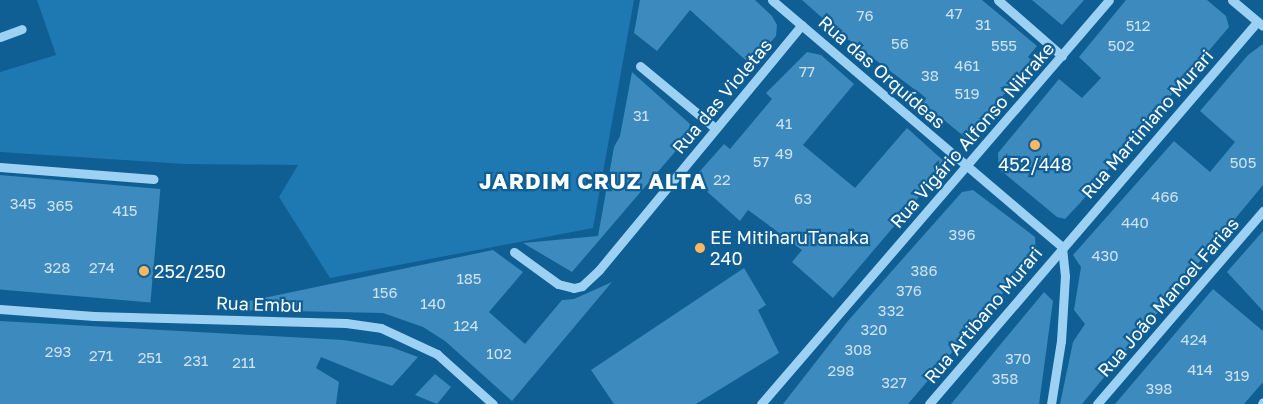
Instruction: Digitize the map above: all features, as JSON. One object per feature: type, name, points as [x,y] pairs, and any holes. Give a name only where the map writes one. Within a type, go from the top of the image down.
[{"type":"street","name":"Rua das Orquídeas","points":[[772,0],[1062,247]]},
{"type":"street","points":[[998,0],[1062,56]]},
{"type":"street","name":"Rua Vigário Alfonso Nikrake","points":[[761,404],[1062,56],[1108,0]]},
{"type":"street","points":[[1232,0],[1260,24]]},
{"type":"street","name":"Rua Martiniano Murari","points":[[1062,247],[1260,24]]},
{"type":"street","name":"Rua das Violetas","points":[[514,252],[558,284],[574,288],[582,286],[599,270],[802,25]]},
{"type":"street","points":[[0,37],[22,29]]},
{"type":"street","points":[[640,66],[715,128]]},
{"type":"street","points":[[0,167],[154,179]]},
{"type":"street","name":"Rua João Manoel Farias","points":[[1097,404],[1263,211]]},
{"type":"street","points":[[1051,404],[1061,341],[1065,276],[1062,247]]},
{"type":"street","name":"Rua Artibano Murari","points":[[929,404],[1062,247]]},
{"type":"street","name":"Rua Embu","points":[[0,309],[94,316],[346,323],[381,328],[437,354],[493,404]]},
{"type":"shaded area","points":[[37,0],[634,0],[593,228],[330,278],[279,197],[298,165],[185,164],[0,152],[0,72],[56,55]]},
{"type":"building","points":[[640,0],[755,0],[772,16],[777,25],[776,36],[751,65],[690,10],[657,51],[634,33]]},
{"type":"building","points":[[802,0],[982,0],[1037,46],[1028,57],[1033,61],[966,138],[923,103],[926,98],[837,31]]},
{"type":"building","points":[[1032,0],[1084,0],[1062,25]]},
{"type":"building","points":[[1126,0],[1207,0],[1226,16],[1229,27],[1080,203],[1065,219],[1057,217],[999,169],[998,153],[1059,79],[1082,98],[1101,78],[1079,57]]},
{"type":"building","points":[[1263,44],[1263,185],[1082,404],[1060,404],[1073,342],[1085,324],[1074,310],[1081,267],[1073,255],[1174,141],[1210,172],[1235,142],[1200,111],[1248,55]]},
{"type":"building","points":[[807,52],[821,55],[854,84],[803,145],[855,188],[907,128],[947,164],[833,298],[792,262],[802,250],[748,210],[740,221],[693,179],[724,144],[730,149],[772,99],[766,93]]},
{"type":"building","points":[[632,72],[690,124],[686,139],[572,272],[523,243],[598,236],[614,147],[620,136]]},
{"type":"building","points":[[0,175],[160,189],[150,303],[0,289]]},
{"type":"building","points":[[973,190],[1035,237],[1036,254],[908,404],[783,404],[847,322],[914,246],[962,192]]},
{"type":"building","points":[[1263,231],[1263,311],[1227,272]]},
{"type":"building","points":[[493,250],[523,272],[489,312],[525,344],[562,300],[574,299],[612,282],[512,401],[445,341],[423,327],[383,313],[236,310],[235,304]]},
{"type":"building","points":[[744,268],[766,305],[758,310],[779,353],[696,404],[614,404],[591,370]]},
{"type":"building","points":[[1213,289],[1263,331],[1263,382],[1244,404],[1115,404]]},
{"type":"building","points":[[1044,292],[1053,301],[1039,404],[951,404]]},
{"type":"building","points":[[0,321],[343,340],[391,347],[418,357],[392,386],[321,357],[316,368],[339,382],[336,404],[0,404]]},
{"type":"building","points":[[435,374],[451,387],[437,404],[415,395]]},
{"type":"place","name":"452/448","points":[[1035,145]]},
{"type":"place","name":"EE MitiharuTanaka 240","points":[[700,248]]},
{"type":"place","name":"252/250","points":[[144,271]]},
{"type":"district","name":"JARDIM CRUZ ALTA","points":[[593,181]]}]
